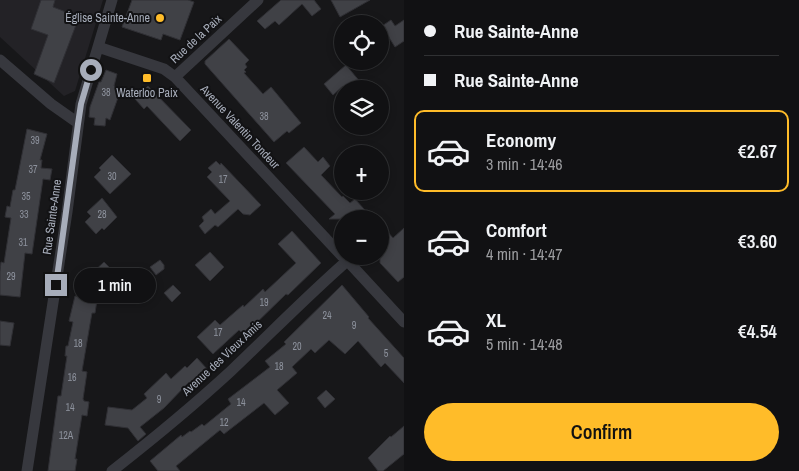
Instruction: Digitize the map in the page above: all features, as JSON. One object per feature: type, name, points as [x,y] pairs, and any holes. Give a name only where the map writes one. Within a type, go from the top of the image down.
[{"type":"street","name":"Rue Sainte-Anne","points":[[27,471],[67,212],[81,104],[112,0]]},
{"type":"street","name":"Rue de la Paix","points":[[175,77],[258,0]]},
{"type":"street","name":"Avenue Valentin Tondeur","points":[[98,47],[164,69],[175,77],[334,247]]},
{"type":"street","points":[[0,60],[51,104],[78,124]]},
{"type":"street","name":"Avenue des Vieux Amis","points":[[112,471],[231,371],[326,279],[338,265]]},
{"type":"street","name":"Avenue Valentin Tondeur","points":[[351,265],[404,322]]},
{"type":"shaded area","points":[[0,0],[103,0],[75,91],[64,96],[0,37]]},
{"type":"building","points":[[41,0],[55,0],[53,7],[79,17],[54,83],[34,74],[48,35],[31,29]]},
{"type":"building","points":[[132,0],[188,0],[194,2],[180,40],[163,34],[161,40],[122,27]]},
{"type":"building","points":[[281,0],[314,0],[321,9],[312,16],[302,4],[279,25],[275,21],[265,29],[257,21]]},
{"type":"building","points":[[331,0],[370,0],[344,15],[339,15]]},
{"type":"building","points":[[391,20],[395,26],[404,20],[404,41],[395,47],[389,37],[389,21]]},
{"type":"building","points":[[229,39],[249,60],[245,64],[247,67],[244,73],[263,94],[271,87],[301,123],[289,133],[287,131],[274,142],[205,64],[205,61]]},
{"type":"building","points":[[106,70],[117,74],[114,86],[121,89],[110,120],[106,118],[105,126],[94,125],[95,118],[89,117],[90,107],[99,82],[101,82]]},
{"type":"building","points":[[340,70],[350,70],[358,80],[334,80],[333,95],[324,84]]},
{"type":"building","points":[[148,86],[191,130],[180,141],[147,106],[144,109],[135,99]]},
{"type":"building","points":[[27,129],[47,134],[40,160],[42,160],[41,168],[52,169],[50,180],[43,179],[32,254],[25,253],[20,297],[0,295],[1,262],[4,263],[11,218],[5,217],[7,206],[10,207],[13,190],[15,190]]},
{"type":"building","points":[[304,147],[318,162],[323,157],[330,166],[321,175],[334,189],[334,200],[347,200],[350,203],[356,200],[365,210],[334,210],[334,213],[286,163]]},
{"type":"building","points":[[112,155],[131,174],[110,194],[94,177],[101,170],[99,168]]},
{"type":"building","points":[[216,161],[220,165],[221,163],[261,205],[250,215],[243,214],[238,209],[218,227],[215,225],[205,234],[199,226],[204,221],[202,217],[211,209],[215,214],[230,201],[207,177],[212,172],[208,168]]},
{"type":"building","points":[[102,198],[117,217],[104,230],[102,228],[96,234],[85,222],[91,216],[87,212]]},
{"type":"building","points":[[404,228],[404,277],[398,282],[382,265],[389,265],[389,233],[393,238]]},
{"type":"building","points":[[292,231],[321,263],[244,335],[239,330],[213,354],[197,337],[215,320],[220,325],[243,305],[244,307],[263,289],[265,292],[296,263],[278,244]]},
{"type":"building","points":[[210,252],[224,267],[210,281],[195,265]]},
{"type":"building","points":[[160,260],[164,265],[164,269],[156,275],[150,267]]},
{"type":"building","points":[[104,262],[117,275],[102,290],[89,276]]},
{"type":"building","points":[[173,285],[181,293],[172,302],[164,293]]},
{"type":"building","points":[[342,285],[368,318],[404,358],[404,383],[385,363],[381,367],[358,341],[345,354],[329,340],[315,353],[311,349],[292,367],[297,373],[277,390],[289,403],[275,415],[264,403],[224,434],[220,430],[176,466],[180,471],[158,471],[150,461],[181,435],[182,437],[202,424],[204,426],[231,404],[228,399],[270,367],[265,361],[286,344],[284,342]]},
{"type":"building","points":[[75,296],[97,300],[95,313],[92,313],[82,371],[87,372],[83,399],[89,402],[87,416],[82,415],[75,471],[48,471],[58,396],[61,396],[67,356],[65,356],[66,346],[68,346],[73,322],[69,321]]},
{"type":"building","points":[[0,321],[14,323],[10,346],[0,345]]},
{"type":"building","points":[[197,358],[208,370],[192,385],[189,382],[164,408],[140,427],[146,434],[138,441],[128,428],[105,425],[108,407],[132,410],[147,398],[144,394],[166,373],[171,379]]},
{"type":"building","points":[[326,390],[335,399],[325,408],[317,398]]},
{"type":"building","points":[[404,426],[404,454],[383,471],[378,471],[368,458],[390,436]]},
{"type":"place","name":"Église Sainte-Anne","points":[[160,18]]},
{"type":"place","name":"Waterloo Paix","points":[[147,78]]},
{"type":"route","points":[[56,285],[81,104],[91,70]]}]
